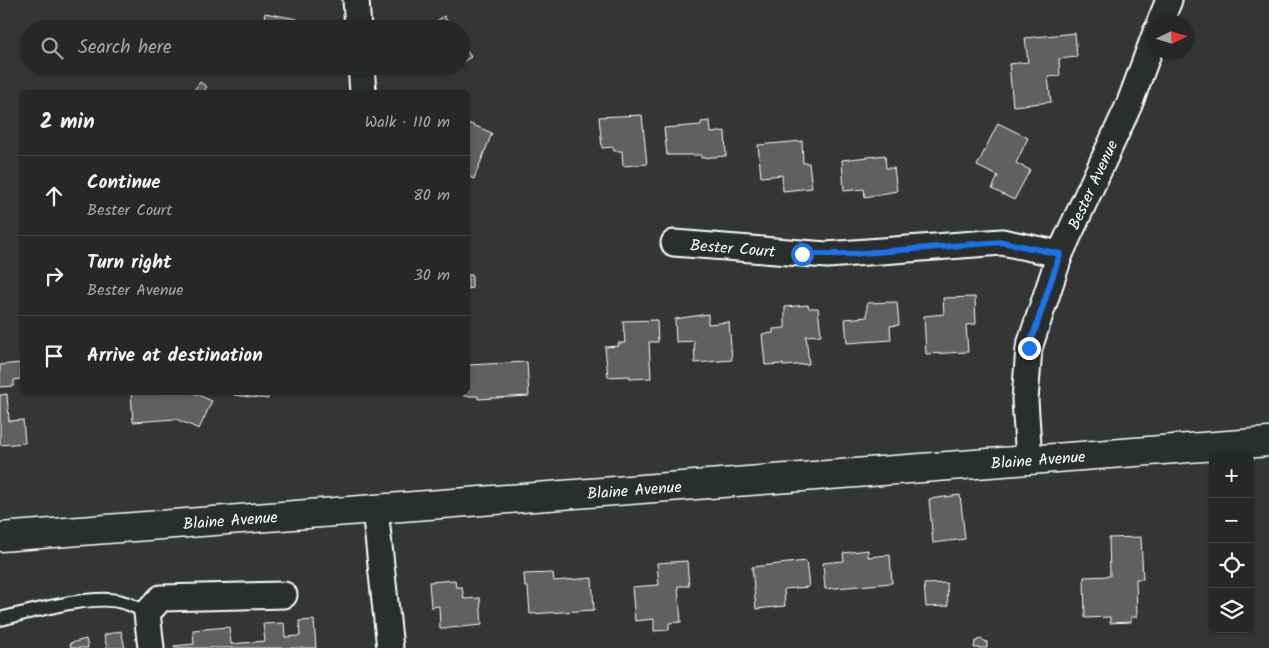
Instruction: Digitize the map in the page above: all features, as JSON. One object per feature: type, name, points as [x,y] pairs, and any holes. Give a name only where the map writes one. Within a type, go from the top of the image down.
[{"type":"street","points":[[356,0],[357,20]]},
{"type":"street","points":[[1163,15],[1169,0]]},
{"type":"street","name":"Bester Avenue","points":[[1029,460],[1025,400],[1029,348],[1060,254],[1129,105],[1149,51]]},
{"type":"street","points":[[362,75],[363,90]]},
{"type":"street","name":"Bester Court","points":[[674,243],[827,255],[1002,242],[1060,254]]},
{"type":"street","name":"Blaine Avenue","points":[[0,537],[1269,442]]},
{"type":"street","points":[[375,509],[390,648]]},
{"type":"street","points":[[151,648],[147,613],[161,598],[284,595]]},
{"type":"lane","points":[[0,619],[74,603],[104,599],[122,601],[147,613]]},
{"type":"building","points":[[265,13],[297,19],[297,20],[264,20]]},
{"type":"building","points":[[444,16],[446,20],[438,20]]},
{"type":"building","points":[[1075,33],[1077,57],[1059,59],[1060,76],[1048,77],[1051,102],[1013,106],[1009,64],[1028,62],[1025,38]]},
{"type":"building","points":[[200,82],[207,87],[205,90],[194,90]]},
{"type":"building","points":[[642,115],[647,164],[623,166],[622,151],[614,151],[613,147],[602,148],[599,117]]},
{"type":"building","points":[[710,121],[711,133],[725,131],[726,156],[701,158],[701,155],[667,155],[664,128],[701,125],[701,122]]},
{"type":"building","points":[[998,123],[1028,138],[1016,163],[1030,170],[1014,200],[992,189],[998,176],[977,166]]},
{"type":"building","points":[[470,124],[492,133],[474,179],[470,177]]},
{"type":"building","points":[[802,141],[803,163],[809,163],[812,188],[783,191],[782,175],[761,177],[758,145]]},
{"type":"building","points":[[885,155],[886,168],[894,168],[897,191],[865,197],[864,189],[844,191],[842,160]]},
{"type":"building","points":[[470,275],[472,275],[472,288],[470,288]]},
{"type":"building","points":[[975,297],[976,324],[966,325],[968,352],[926,354],[924,316],[944,314],[943,298]]},
{"type":"building","points":[[897,302],[899,325],[890,326],[891,340],[847,343],[845,319],[867,317],[867,303]]},
{"type":"building","points":[[808,305],[809,308],[818,308],[821,335],[806,336],[809,364],[765,365],[762,334],[773,333],[773,329],[785,328],[785,307]]},
{"type":"building","points":[[708,314],[708,324],[729,322],[732,360],[695,363],[694,341],[676,342],[675,319]]},
{"type":"building","points":[[657,320],[658,342],[649,342],[651,378],[630,379],[630,376],[608,377],[605,347],[619,346],[618,343],[625,343],[623,321]]},
{"type":"building","points":[[527,362],[529,396],[478,399],[478,396],[464,396],[470,395],[470,365]]},
{"type":"building","points":[[20,363],[20,379],[14,380],[14,386],[0,387],[0,365]]},
{"type":"building","points":[[7,394],[9,421],[23,420],[25,443],[0,445],[0,395]]},
{"type":"building","points":[[131,395],[198,395],[212,401],[199,429],[176,419],[133,422]]},
{"type":"building","points":[[234,395],[268,395],[268,399]]},
{"type":"building","points":[[960,495],[965,539],[933,543],[929,499]]},
{"type":"building","points":[[1141,537],[1143,579],[1136,579],[1137,617],[1131,617],[1131,622],[1110,623],[1110,617],[1085,618],[1084,577],[1110,576],[1109,538]]},
{"type":"building","points":[[868,550],[868,557],[890,555],[892,583],[825,589],[823,563],[844,561],[843,553]]},
{"type":"building","points":[[687,561],[689,586],[678,586],[681,622],[669,623],[669,630],[654,631],[654,619],[635,621],[632,587],[659,585],[657,563]]},
{"type":"building","points":[[806,561],[809,587],[784,589],[785,606],[756,609],[752,567]]},
{"type":"building","points":[[553,573],[554,581],[592,578],[594,610],[530,614],[528,587],[525,587],[524,574]]},
{"type":"building","points":[[455,580],[456,587],[462,587],[464,599],[480,598],[482,625],[440,629],[439,606],[431,607],[429,582]]},
{"type":"building","points":[[947,583],[948,606],[926,607],[924,584]]},
{"type":"building","points":[[314,620],[316,648],[174,648],[174,646],[194,644],[193,630],[229,627],[231,644],[265,641],[263,624],[284,623],[285,637],[300,636],[299,621]]},
{"type":"building","points":[[121,631],[125,648],[107,648],[104,635]]},
{"type":"building","points":[[86,639],[88,648],[71,648],[70,643]]},
{"type":"building","points":[[980,639],[987,642],[987,648],[974,648],[975,642]]},
{"type":"route","points":[[802,254],[851,254],[1002,242],[1060,254],[1029,348]]}]
